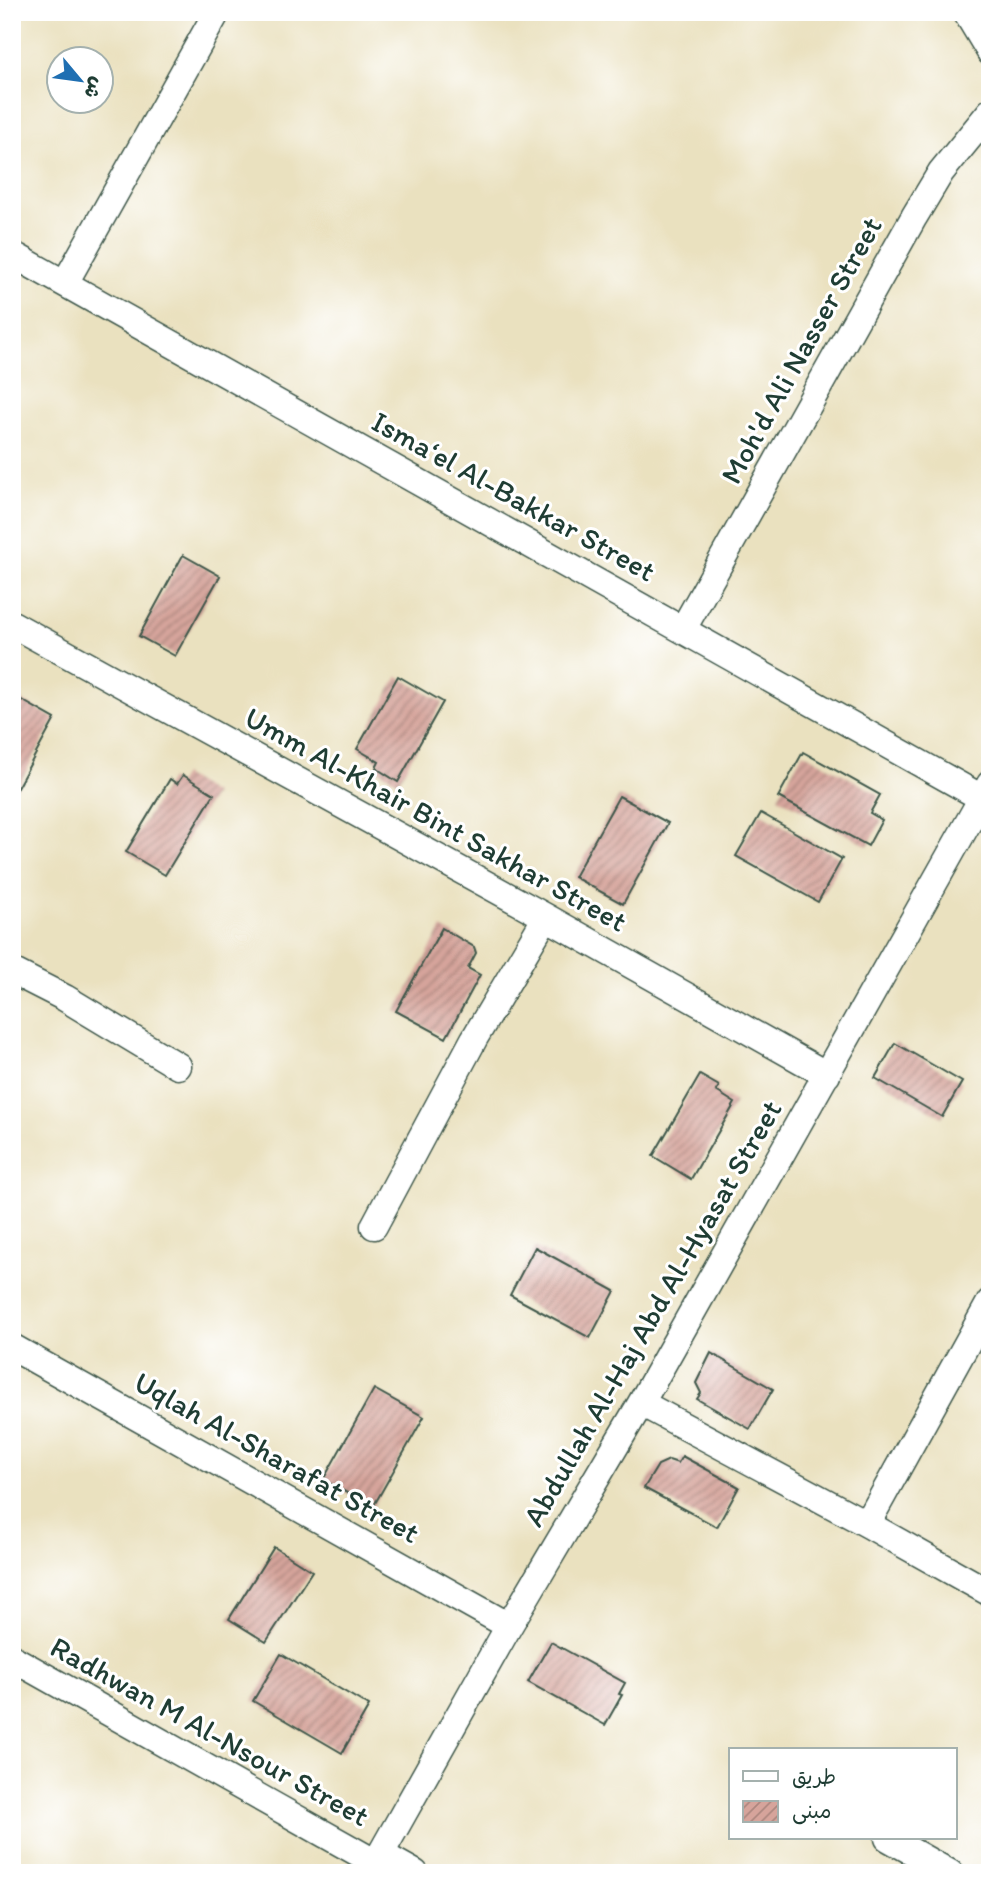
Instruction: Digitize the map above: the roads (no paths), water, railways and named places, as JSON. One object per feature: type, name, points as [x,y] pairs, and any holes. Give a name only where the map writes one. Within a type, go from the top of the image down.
[{"type":"street","points":[[65,283],[217,12]]},
{"type":"street","points":[[966,12],[990,52]]},
{"type":"street","name":"Moh'd Ali Nasser Street","points":[[683,629],[914,216],[941,172],[990,112]]},
{"type":"street","name":"Isma‘el Al-Bakkar Street","points":[[12,254],[683,629],[986,791]]},
{"type":"street","name":"Umm Al-Khair Bint Sakhar Street","points":[[12,624],[827,1074]]},
{"type":"street","name":"Abdullah Al-Haj Abd Al-Hyasat Street","points":[[376,1863],[509,1626],[641,1403],[986,791]]},
{"type":"street","points":[[374,1226],[474,1039],[546,917]]},
{"type":"street","points":[[12,971],[65,998],[178,1066]]},
{"type":"street","points":[[867,1524],[990,1302]]},
{"type":"street","name":"Uqlah Al-Sharafat Street","points":[[12,1347],[509,1626]]},
{"type":"street","points":[[641,1403],[990,1593]]},
{"type":"street","name":"Radhwan M Al-Nsour Street","points":[[12,1658],[376,1863],[415,1873]]},
{"type":"street","points":[[892,1840],[950,1873]]}]
